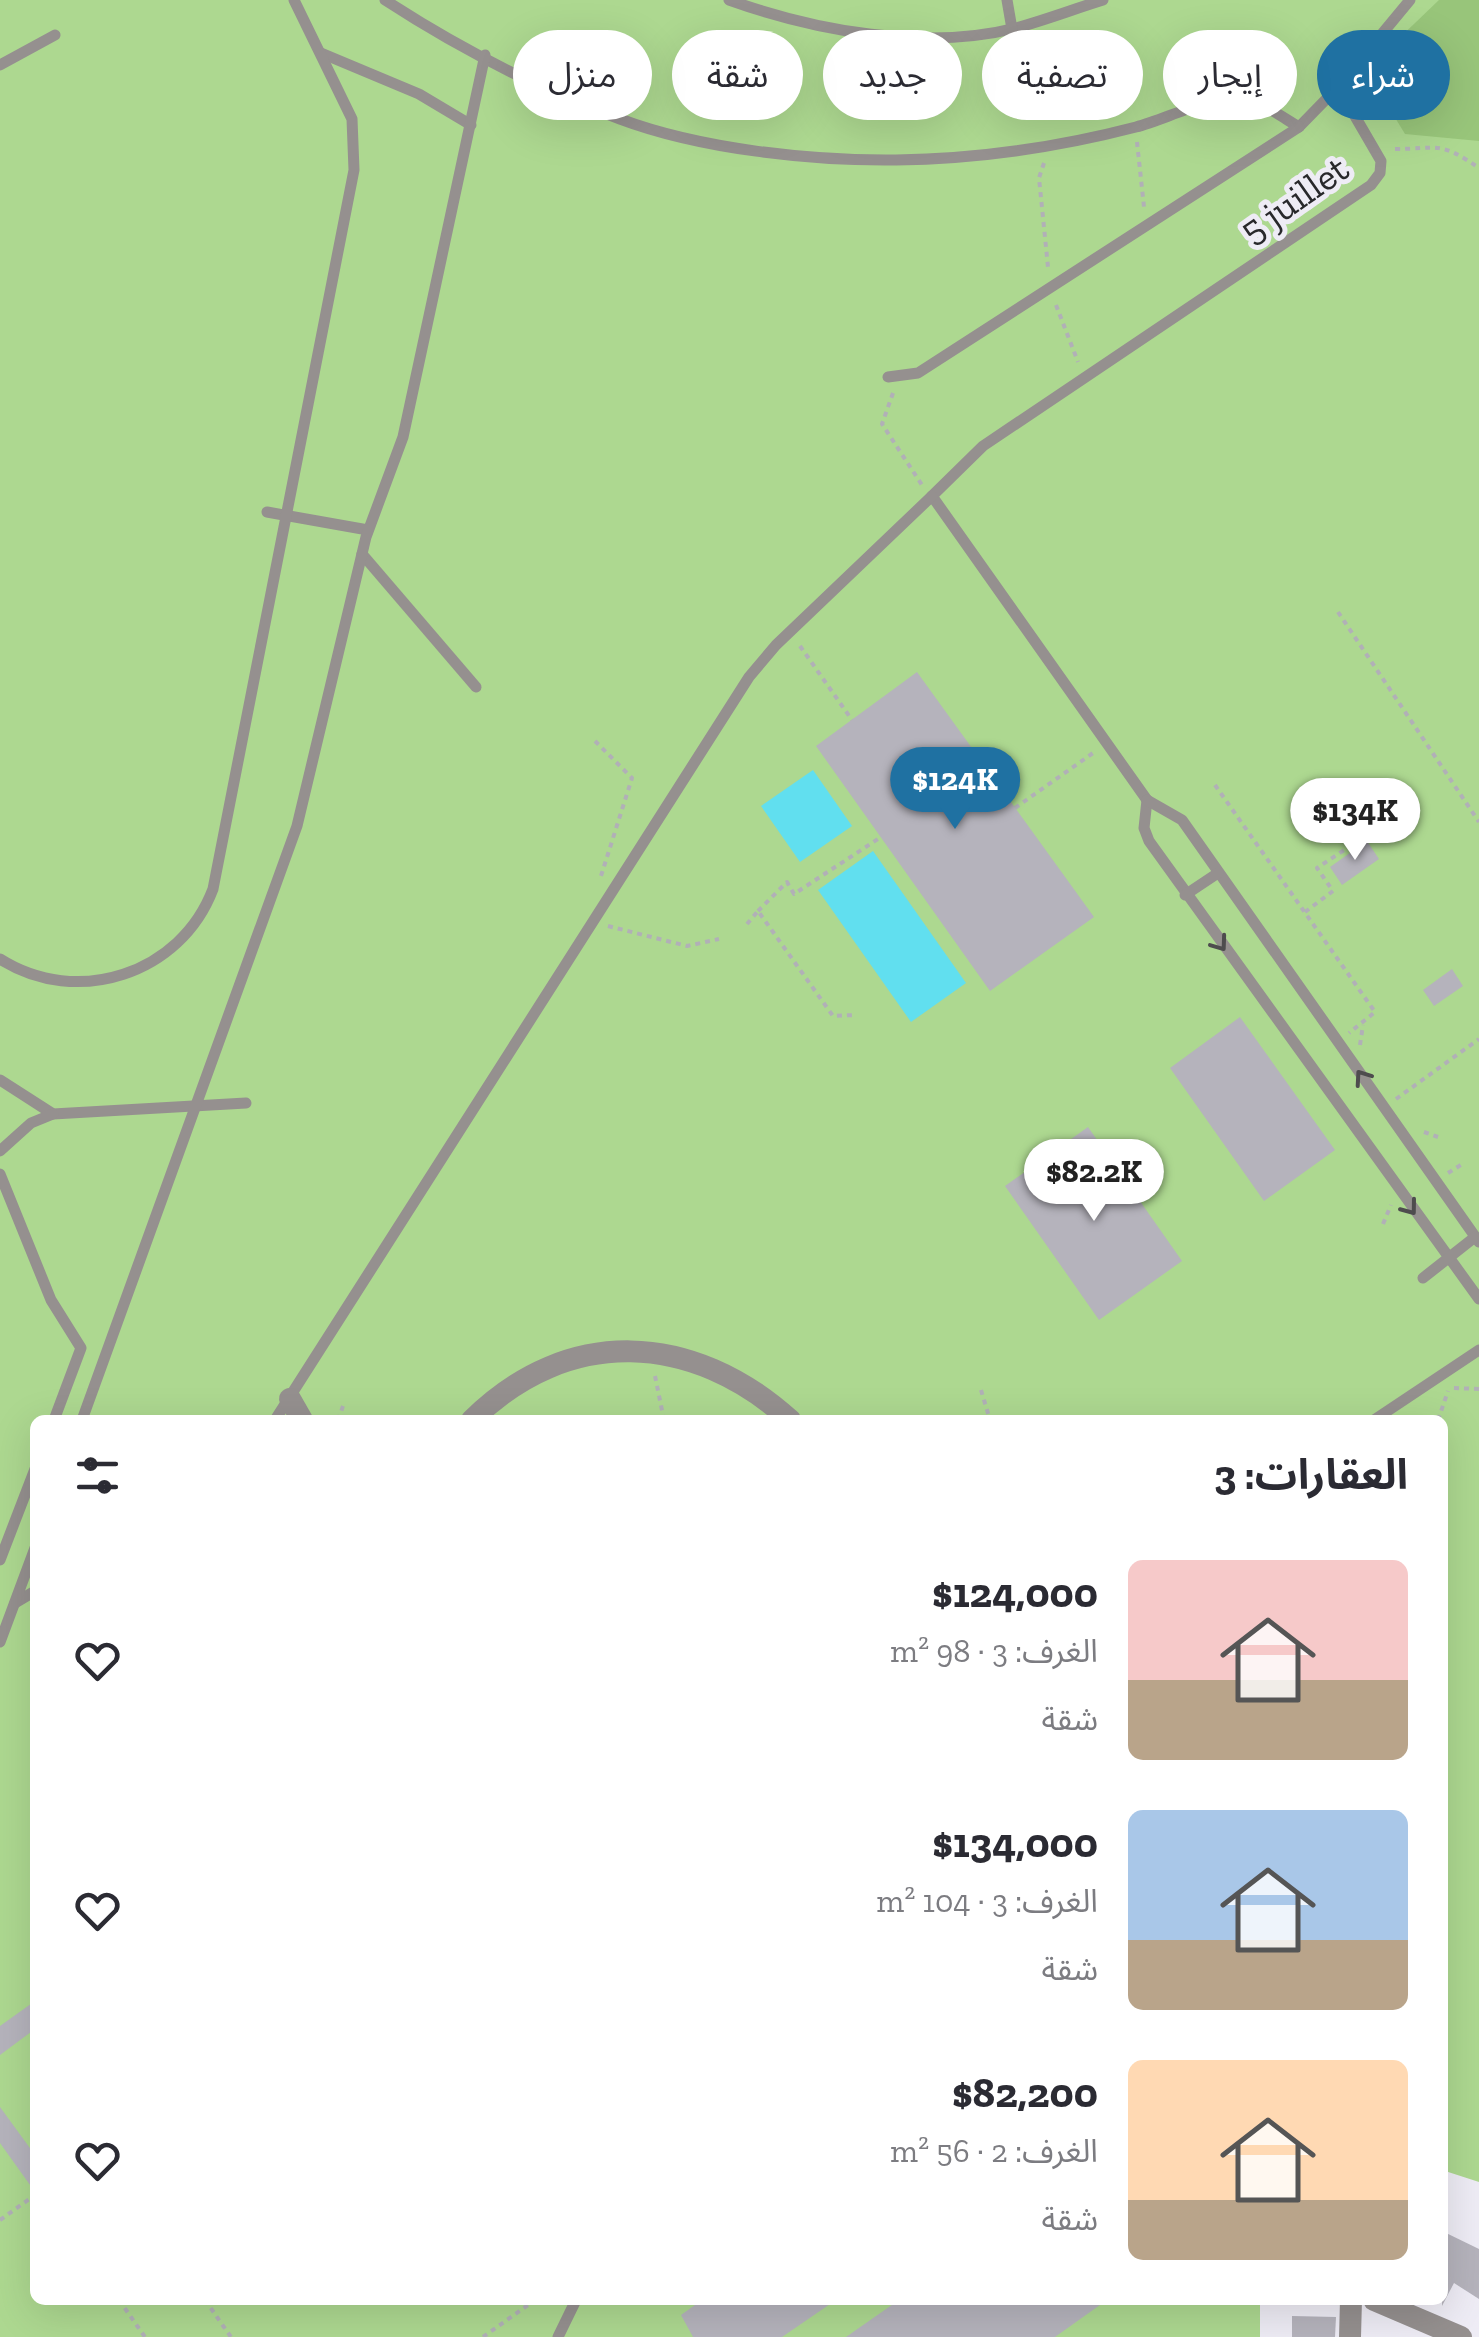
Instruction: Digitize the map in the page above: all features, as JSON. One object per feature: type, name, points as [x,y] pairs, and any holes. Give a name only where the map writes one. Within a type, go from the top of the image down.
[{"type":"street","points":[[477,1415],[528,1376],[567,1360],[608,1352],[650,1352],[690,1358],[727,1373],[783,1415]]},
{"type":"street","points":[[290,1399],[299,1415]]},
{"type":"street","points":[[1350,2337],[1351,2305]]},
{"type":"street","points":[[1386,2305],[1460,2337]]},
{"type":"lane","points":[[0,959],[54,982],[91,981],[131,973],[183,940],[202,918],[213,889],[354,170],[352,120],[294,0]]},
{"type":"lane","name":"5 juillet","points":[[385,0],[424,25],[622,120],[735,147],[894,160],[1050,144],[1135,127],[1222,101],[1244,100],[1299,127],[1317,109]]},
{"type":"lane","points":[[730,0],[863,33],[931,36],[1012,29],[1104,0]]},
{"type":"lane","points":[[1007,0],[1012,29]]},
{"type":"lane","points":[[1385,30],[1410,0]]},
{"type":"lane","points":[[0,65],[55,34]]},
{"type":"lane","points":[[321,53],[419,94],[471,125]]},
{"type":"lane","points":[[84,1415],[297,826],[368,530],[403,437],[486,55]]},
{"type":"lane","name":"5 juillet","points":[[279,1415],[728,708],[790,632],[983,446],[1371,185],[1380,173],[1375,149],[1358,120]]},
{"type":"lane","points":[[893,378],[918,374],[1299,127]]},
{"type":"lane","points":[[932,496],[1147,800],[1182,820],[1477,1239],[1423,1278]]},
{"type":"lane","points":[[267,512],[368,530]]},
{"type":"lane","points":[[362,554],[476,687]]},
{"type":"lane","points":[[1147,800],[1144,828],[1149,842],[1479,1299]]},
{"type":"lane","points":[[1185,895],[1218,873]]},
{"type":"lane","points":[[0,1080],[53,1114]]},
{"type":"lane","points":[[0,1151],[31,1123],[53,1114],[246,1104]]},
{"type":"lane","points":[[0,1174],[51,1300],[100,1369]]},
{"type":"lane","points":[[56,1415],[82,1348]]},
{"type":"lane","points":[[1382,1415],[1479,1350]]},
{"type":"lane","points":[[0,1560],[30,1482]]},
{"type":"lane","points":[[0,1642],[30,1562]]},
{"type":"lane","points":[[15,1604],[30,1594]]},
{"type":"lane","points":[[558,2337],[574,2305]]},
{"type":"path","points":[[1135,127],[1146,226]]},
{"type":"path","points":[[1050,144],[1039,178],[1050,288],[1084,376]]},
{"type":"path","points":[[1375,149],[1426,144],[1456,152],[1479,168]]},
{"type":"path","points":[[893,378],[882,424],[932,496]]},
{"type":"path","points":[[1338,612],[1479,822]]},
{"type":"path","points":[[790,632],[852,720]]},
{"type":"path","points":[[595,741],[632,778],[597,889]]},
{"type":"path","points":[[1015,808],[1107,743]]},
{"type":"path","points":[[1215,785],[1375,1012],[1338,1042]]},
{"type":"path","points":[[1305,912],[1334,891],[1317,868],[1373,831]]},
{"type":"path","points":[[748,924],[787,882],[794,894],[881,836]]},
{"type":"path","points":[[758,911],[833,1016],[854,1015]]},
{"type":"path","points":[[593,923],[687,946],[719,939]]},
{"type":"path","points":[[1384,1107],[1479,1039]]},
{"type":"path","points":[[650,1352],[663,1415]]},
{"type":"path","points":[[1449,1388],[1479,1389]]},
{"type":"path","points":[[981,1390],[988,1415]]},
{"type":"path","points":[[340,1415],[343,1406]]},
{"type":"path","points":[[0,2220],[30,2199]]},
{"type":"path","points":[[123,2305],[145,2337]]},
{"type":"path","points":[[209,2305],[231,2337]]},
{"type":"path","points":[[483,2337],[529,2305]]},
{"type":"green space","points":[[0,0],[1479,0],[1479,2182],[1448,2172],[1448,1415],[30,1415],[30,2305],[1260,2305],[1260,2337],[0,2337]]},
{"type":"green space","points":[[1439,0],[1479,0],[1479,141],[1405,134],[1396,120],[1450,120],[1450,30],[1408,30]]},
{"type":"water","points":[[813,770],[852,826],[800,862],[761,806]]},
{"type":"water","points":[[873,851],[966,983],[911,1022],[818,890]]},
{"type":"building","points":[[917,672],[1094,917],[990,991],[816,746]]},
{"type":"building","points":[[1367,841],[1379,859],[1342,885],[1330,867]]},
{"type":"building","points":[[1452,969],[1463,986],[1434,1006],[1423,990]]},
{"type":"building","points":[[1240,1017],[1335,1150],[1264,1201],[1170,1068]]},
{"type":"building","points":[[1088,1127],[1182,1261],[1099,1320],[1005,1186]]},
{"type":"building","points":[[30,2005],[30,2033],[0,2055],[0,2026]]},
{"type":"building","points":[[0,2107],[30,2148],[30,2185],[0,2143]]},
{"type":"building","points":[[1448,2234],[1479,2249],[1479,2299],[1454,2283],[1448,2294]]},
{"type":"building","points":[[695,2305],[829,2305],[782,2337],[693,2337],[681,2315]]},
{"type":"building","points":[[892,2305],[1100,2305],[1055,2337],[846,2337]]},
{"type":"building","points":[[1292,2316],[1336,2317],[1335,2337],[1292,2337]]}]
